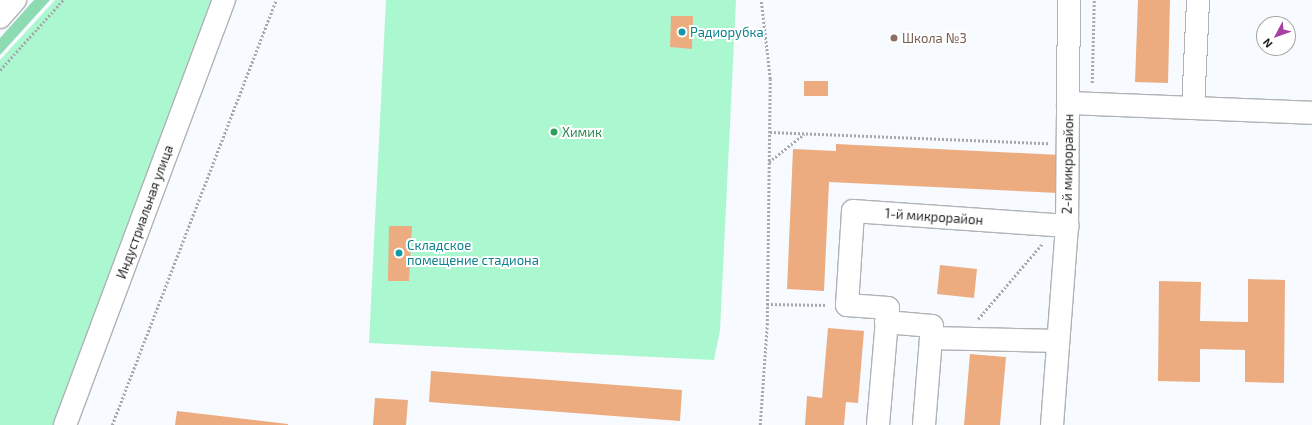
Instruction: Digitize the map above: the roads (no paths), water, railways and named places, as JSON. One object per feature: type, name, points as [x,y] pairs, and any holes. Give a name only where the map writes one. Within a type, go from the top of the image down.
[{"type":"street","points":[[0,17],[15,0]]},
{"type":"street","name":"Индустриальная улица","points":[[65,425],[224,0]]},
{"type":"street","name":"2-й микрорайон","points":[[1063,225],[1068,144],[1069,0]]},
{"type":"street","points":[[1193,108],[1198,0]]},
{"type":"street","points":[[1068,103],[1312,114]]},
{"type":"street","name":"1-й микрорайон","points":[[886,322],[888,308],[847,305],[853,211],[1063,225]]},
{"type":"street","points":[[1052,425],[1058,342],[1063,225]]},
{"type":"street","points":[[878,425],[886,322],[932,326],[924,425]]},
{"type":"street","points":[[931,338],[1058,342]]},
{"type":"place","name":"Радиорубка","points":[[682,32]]},
{"type":"place","name":"Школа №3","points":[[894,38]]},
{"type":"place","name":"Химик","points":[[554,132]]},
{"type":"place","name":"Складское помещение стадиона","points":[[399,253]]}]
